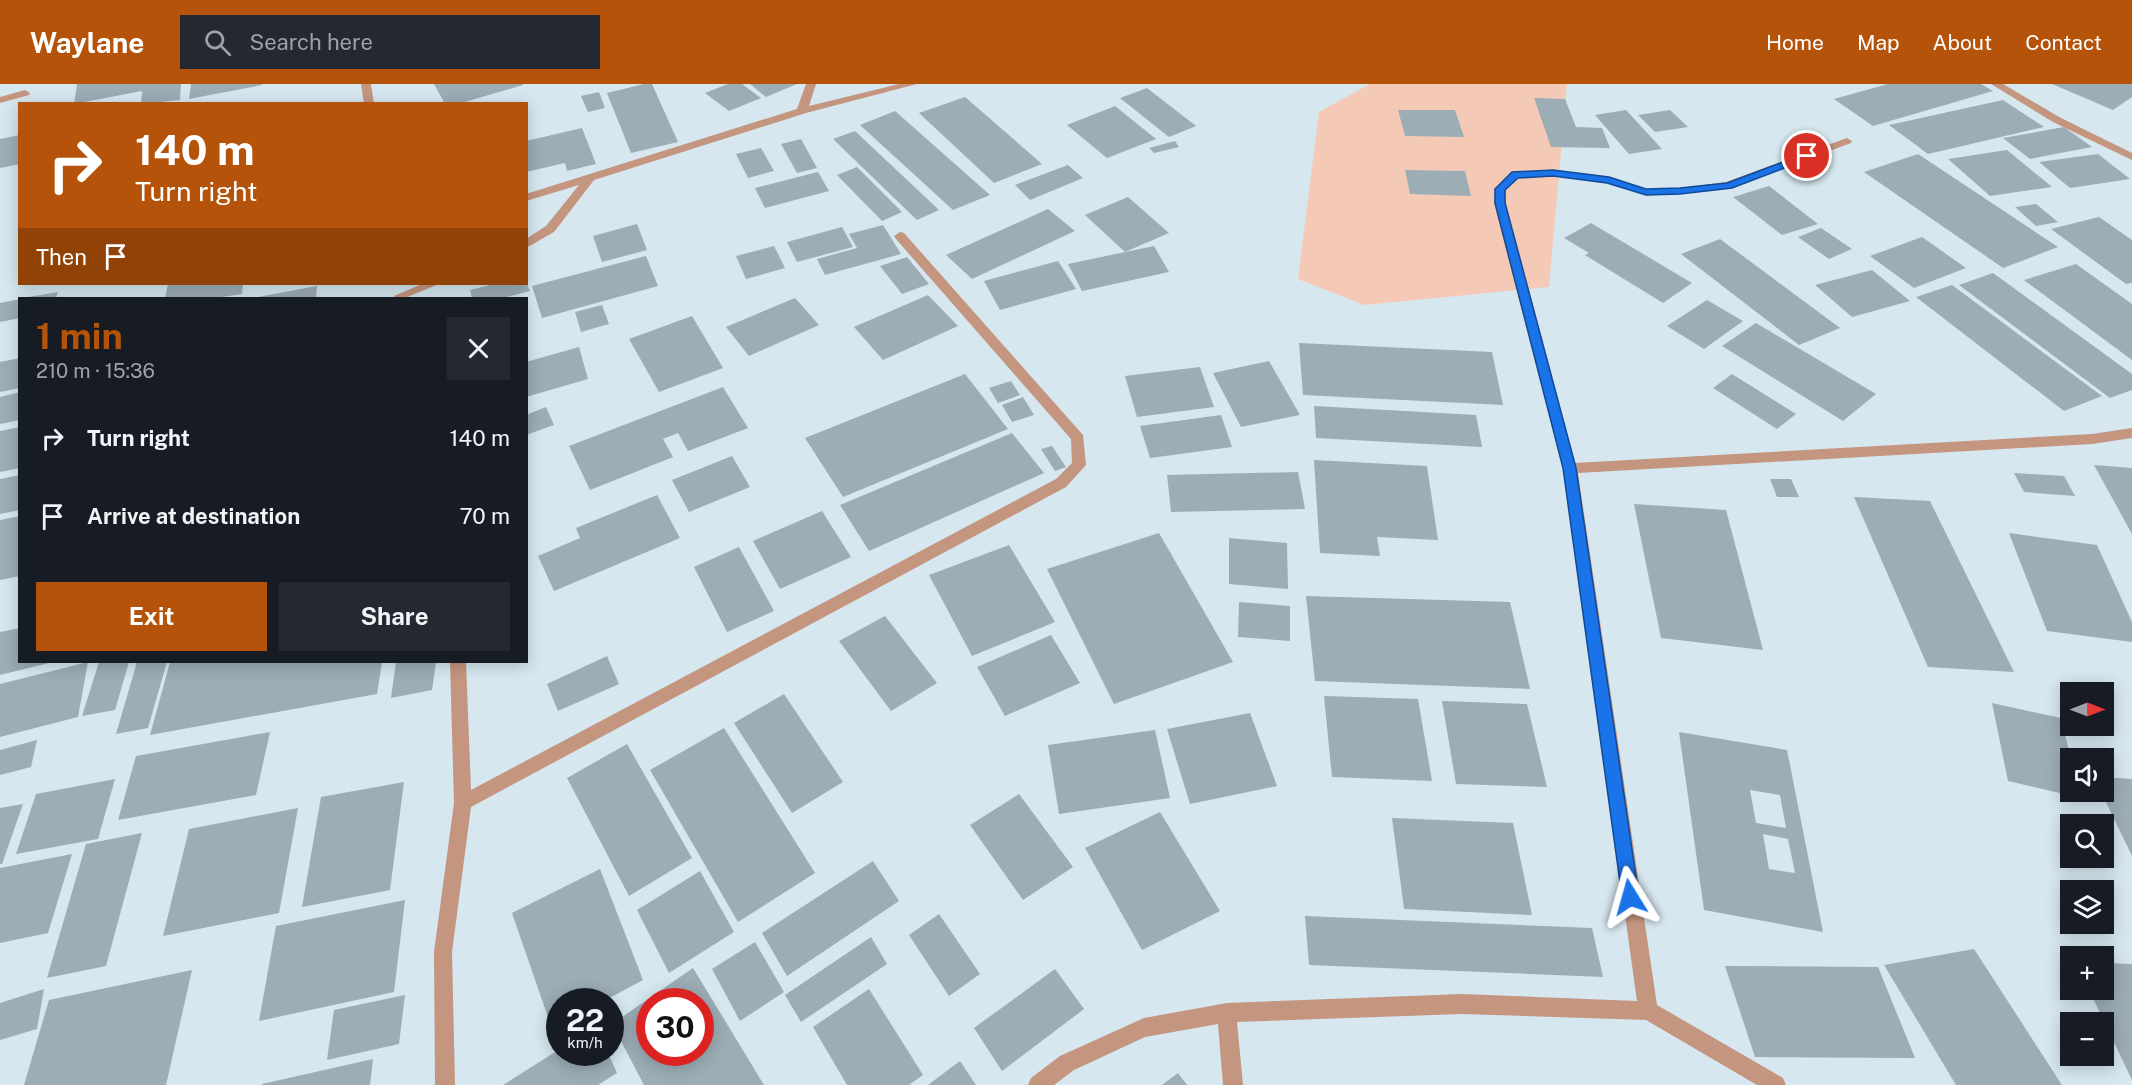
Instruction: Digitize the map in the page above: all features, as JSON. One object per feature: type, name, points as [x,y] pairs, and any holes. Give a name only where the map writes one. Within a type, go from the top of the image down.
[{"type":"street","points":[[366,84],[369,102]]},
{"type":"street","points":[[802,111],[811,84]]},
{"type":"street","points":[[1996,84],[2057,120],[2132,157]]},
{"type":"street","points":[[528,197],[802,111],[906,85]]},
{"type":"street","points":[[0,100],[25,93]]},
{"type":"street","points":[[1648,1011],[1570,468],[1500,203],[1500,189],[1515,175],[1553,173],[1609,180],[1646,192],[1728,185],[1847,141]]},
{"type":"street","points":[[528,243],[550,229],[590,178]]},
{"type":"street","points":[[463,803],[1061,483],[1079,465],[1078,438],[900,236]]},
{"type":"street","points":[[400,293],[429,285]]},
{"type":"street","points":[[1570,468],[2092,439],[2132,433]]},
{"type":"street","points":[[445,1085],[443,952],[463,803],[458,663]]},
{"type":"street","points":[[1038,1085],[1067,1063],[1144,1028],[1227,1013],[1462,1004],[1648,1011],[1776,1085]]},
{"type":"street","points":[[1227,1013],[1233,1085]]},
{"type":"shaded area","points":[[1370,84],[1567,84],[1549,287],[1364,305],[1298,279],[1319,112]]},
{"type":"building","points":[[77,84],[181,84],[180,100],[141,102],[142,91],[74,102]]},
{"type":"building","points":[[191,84],[262,84],[262,85],[189,99]]},
{"type":"building","points":[[434,84],[523,84],[465,102],[444,102]]},
{"type":"building","points":[[652,84],[678,142],[631,153],[607,93]]},
{"type":"building","points":[[728,84],[742,84],[761,98],[729,111],[705,93]]},
{"type":"building","points":[[750,84],[797,84],[766,97]]},
{"type":"building","points":[[1888,84],[1981,84],[1993,91],[1873,126],[1834,99]]},
{"type":"building","points":[[2052,84],[2132,84],[2132,97],[2113,110]]},
{"type":"building","points":[[1147,88],[1196,126],[1169,137],[1120,98]]},
{"type":"building","points":[[599,92],[605,108],[588,112],[581,96]]},
{"type":"building","points":[[965,97],[1042,164],[994,183],[919,113]]},
{"type":"building","points":[[1534,98],[1565,99],[1576,127],[1602,128],[1610,148],[1551,147]]},
{"type":"building","points":[[2003,100],[2044,127],[1928,154],[1889,125]]},
{"type":"building","points":[[1115,106],[1156,139],[1107,158],[1067,125]]},
{"type":"building","points":[[1398,110],[1455,110],[1464,137],[1405,136]]},
{"type":"building","points":[[1626,110],[1662,149],[1629,154],[1595,115]]},
{"type":"building","points":[[1670,110],[1688,127],[1655,132],[1638,115]]},
{"type":"building","points":[[895,111],[990,195],[953,210],[860,125]]},
{"type":"building","points":[[2064,127],[2092,147],[2030,159],[2003,138]]},
{"type":"building","points":[[582,128],[596,164],[567,171],[565,163],[528,172],[528,141]]},
{"type":"building","points":[[855,131],[939,210],[917,220],[833,139]]},
{"type":"building","points":[[18,135],[18,164],[0,168],[0,139]]},
{"type":"building","points":[[801,139],[817,168],[797,173],[781,144]]},
{"type":"building","points":[[1175,141],[1179,147],[1154,153],[1149,148]]},
{"type":"building","points":[[761,148],[774,171],[748,178],[736,154]]},
{"type":"building","points":[[2007,150],[2052,187],[1990,196],[1948,159]]},
{"type":"building","points":[[1918,154],[2058,247],[2003,268],[1864,172]]},
{"type":"building","points":[[2098,154],[2130,179],[2070,188],[2039,162]]},
{"type":"building","points":[[1068,165],[1083,178],[1030,200],[1015,185]]},
{"type":"building","points":[[857,167],[902,212],[882,221],[837,175]]},
{"type":"building","points":[[1405,170],[1465,171],[1471,196],[1410,194]]},
{"type":"building","points":[[818,172],[829,191],[765,208],[755,188]]},
{"type":"building","points":[[1769,186],[1818,224],[1782,235],[1733,197]]},
{"type":"building","points":[[1128,197],[1169,233],[1125,252],[1085,215]]},
{"type":"building","points":[[2036,204],[2058,222],[2036,226],[2015,207]]},
{"type":"building","points":[[1048,209],[1075,231],[972,279],[946,255]]},
{"type":"building","points":[[2099,217],[2132,240],[2132,283],[2126,284],[2051,229]]},
{"type":"building","points":[[1591,223],[1692,283],[1663,303],[1585,255],[1589,253],[1564,238]]},
{"type":"building","points":[[637,224],[647,250],[602,262],[593,236]]},
{"type":"building","points":[[883,225],[901,254],[825,275],[817,259],[857,248],[849,234]]},
{"type":"building","points":[[842,227],[853,247],[797,262],[787,242]]},
{"type":"building","points":[[1821,228],[1852,249],[1829,259],[1798,237]]},
{"type":"building","points":[[1922,237],[1966,268],[1914,288],[1870,256]]},
{"type":"building","points":[[1720,239],[1840,328],[1799,345],[1681,254]]},
{"type":"building","points":[[774,246],[785,268],[746,279],[736,256]]},
{"type":"building","points":[[1154,246],[1169,272],[1082,291],[1068,264]]},
{"type":"building","points":[[646,256],[658,286],[542,318],[532,286]]},
{"type":"building","points":[[907,257],[929,284],[902,294],[880,266]]},
{"type":"building","points":[[1058,261],[1076,289],[1000,310],[984,281]]},
{"type":"building","points":[[2076,264],[2132,304],[2132,360],[2024,280]]},
{"type":"building","points":[[1872,270],[1910,301],[1852,317],[1815,285]]},
{"type":"building","points":[[1993,273],[2132,374],[2132,390],[2110,398],[1959,285]]},
{"type":"building","points":[[168,285],[243,285],[242,294],[222,297],[165,297]]},
{"type":"building","points":[[490,285],[527,285],[530,291],[507,297],[472,297],[470,290]]},
{"type":"building","points":[[1952,285],[2102,396],[2064,411],[1916,297]]},
{"type":"building","points":[[317,286],[316,297],[258,297]]},
{"type":"building","points":[[58,292],[56,297],[28,297]]},
{"type":"building","points":[[928,295],[958,326],[883,360],[854,327]]},
{"type":"building","points":[[795,298],[819,325],[749,356],[726,327]]},
{"type":"building","points":[[18,299],[18,318],[0,322],[0,303]]},
{"type":"building","points":[[1707,300],[1743,321],[1704,349],[1667,326]]},
{"type":"building","points":[[602,305],[609,324],[581,332],[575,312]]},
{"type":"building","points":[[692,316],[723,368],[659,392],[629,339]]},
{"type":"building","points":[[1756,323],[1876,394],[1843,421],[1722,346]]},
{"type":"building","points":[[1299,343],[1492,352],[1503,405],[1303,395]]},
{"type":"building","points":[[579,347],[588,379],[528,396],[528,361]]},
{"type":"building","points":[[18,358],[18,388],[0,392],[0,362]]},
{"type":"building","points":[[1269,361],[1300,415],[1241,427],[1213,373]]},
{"type":"building","points":[[1200,367],[1214,407],[1137,417],[1125,376]]},
{"type":"building","points":[[965,374],[1008,429],[843,497],[805,438]]},
{"type":"building","points":[[1732,374],[1796,414],[1777,429],[1713,388]]},
{"type":"building","points":[[1011,381],[1020,395],[998,403],[989,388]]},
{"type":"building","points":[[723,387],[748,428],[688,451],[678,433],[663,439],[673,457],[590,490],[569,446]]},
{"type":"building","points":[[18,392],[18,420],[0,424],[0,397]]},
{"type":"building","points":[[1023,397],[1034,415],[1012,422],[1002,405]]},
{"type":"building","points":[[1314,406],[1476,415],[1482,447],[1316,438]]},
{"type":"building","points":[[546,407],[554,425],[528,434],[528,414]]},
{"type":"building","points":[[1221,415],[1232,447],[1150,458],[1140,426]]},
{"type":"building","points":[[18,427],[18,468],[0,472],[0,431]]},
{"type":"building","points":[[1012,433],[1044,473],[869,551],[840,505]]},
{"type":"building","points":[[1052,446],[1066,467],[1055,471],[1041,449]]},
{"type":"building","points":[[732,456],[750,487],[689,512],[672,480]]},
{"type":"building","points":[[1314,460],[1427,466],[1438,540],[1377,537],[1380,556],[1320,553]]},
{"type":"building","points":[[2094,465],[2132,468],[2132,534]]},
{"type":"building","points":[[1298,472],[1305,509],[1171,512],[1167,475]]},
{"type":"building","points":[[2014,473],[2064,476],[2075,496],[2024,492]]},
{"type":"building","points":[[18,475],[18,510],[0,514],[0,479]]},
{"type":"building","points":[[1770,479],[1791,479],[1799,497],[1777,497]]},
{"type":"building","points":[[657,495],[680,538],[554,591],[538,556],[580,538],[576,528]]},
{"type":"building","points":[[1854,497],[1930,501],[2014,672],[1928,667]]},
{"type":"building","points":[[1634,504],[1726,510],[1763,650],[1661,638]]},
{"type":"building","points":[[822,511],[851,557],[780,589],[753,541]]},
{"type":"building","points":[[18,516],[18,576],[0,580],[0,520]]},
{"type":"building","points":[[1159,533],[1233,662],[1114,704],[1047,569]]},
{"type":"building","points":[[2009,533],[2097,545],[2132,622],[2132,642],[2047,631]]},
{"type":"building","points":[[1229,538],[1287,543],[1288,589],[1229,584]]},
{"type":"building","points":[[1009,545],[1055,622],[972,656],[929,575]]},
{"type":"building","points":[[739,547],[774,611],[727,632],[694,567]]},
{"type":"building","points":[[1306,596],[1510,602],[1530,689],[1315,681]]},
{"type":"building","points":[[1239,602],[1290,606],[1290,641],[1238,637]]},
{"type":"building","points":[[885,616],[937,683],[891,711],[839,641]]},
{"type":"building","points":[[18,628],[18,663],[49,663],[0,675],[0,632]]},
{"type":"building","points":[[1051,635],[1080,683],[1005,716],[977,667]]},
{"type":"building","points":[[607,656],[619,684],[558,711],[547,684]]},
{"type":"building","points":[[88,663],[78,717],[0,737],[0,684]]},
{"type":"building","points":[[99,663],[129,663],[115,710],[82,716]]},
{"type":"building","points":[[137,663],[167,663],[148,728],[116,734]]},
{"type":"building","points":[[170,663],[382,663],[377,694],[150,735]]},
{"type":"building","points":[[396,663],[436,663],[432,690],[391,698]]},
{"type":"building","points":[[784,694],[843,782],[792,813],[734,723]]},
{"type":"building","points":[[1324,696],[1418,699],[1432,781],[1332,777]]},
{"type":"building","points":[[1442,701],[1527,704],[1547,787],[1456,784]]},
{"type":"building","points":[[1992,703],[2060,718],[2060,736],[2065,736],[2068,748],[2060,748],[2060,793],[2008,781]]},
{"type":"building","points":[[1250,713],[1277,786],[1190,804],[1167,729]]},
{"type":"building","points":[[724,728],[815,873],[738,922],[650,770]]},
{"type":"building","points":[[1155,730],[1170,798],[1059,814],[1048,745]]},
{"type":"building","points":[[270,732],[256,795],[118,820],[136,756]]},
{"type":"building","points":[[1679,732],[1787,750],[1823,932],[1704,910]],"holes":[[[1750,790],[1780,795],[1786,828],[1756,823]],[[1763,834],[1788,839],[1795,873],[1769,869]]]},
{"type":"building","points":[[37,740],[31,767],[0,775],[0,750]]},
{"type":"building","points":[[627,744],[692,858],[629,896],[567,778]]},
{"type":"building","points":[[2114,778],[2132,779],[2132,856],[2114,819],[2114,814],[2112,814],[2106,802],[2114,802]]},
{"type":"building","points":[[115,779],[98,839],[16,854],[36,794]]},
{"type":"building","points":[[404,782],[390,890],[302,907],[321,797]]},
{"type":"building","points":[[1019,794],[1073,867],[1023,900],[970,825]]},
{"type":"building","points":[[23,804],[2,864],[0,864],[0,808]]},
{"type":"building","points":[[298,808],[279,913],[163,936],[189,829]]},
{"type":"building","points":[[1160,812],[1220,911],[1142,950],[1085,848]]},
{"type":"building","points":[[1392,818],[1513,823],[1532,915],[1404,909]]},
{"type":"building","points":[[142,833],[106,966],[47,978],[86,844]]},
{"type":"building","points":[[72,854],[48,933],[0,943],[0,868]]},
{"type":"building","points":[[873,861],[899,901],[787,976],[762,933]]},
{"type":"building","points":[[600,869],[643,980],[624,990],[624,988],[546,988],[546,1012],[512,913]]},
{"type":"building","points":[[700,871],[734,932],[669,973],[637,910]]},
{"type":"building","points":[[405,900],[394,992],[259,1021],[276,926]]},
{"type":"building","points":[[939,914],[980,974],[949,996],[909,935]]},
{"type":"building","points":[[1305,916],[1592,928],[1603,977],[1309,965]]},
{"type":"building","points":[[871,937],[887,964],[801,1022],[785,995]]},
{"type":"building","points":[[755,942],[784,992],[740,1021],[712,969]]},
{"type":"building","points":[[1974,949],[2062,1085],[1956,1085],[1884,965]]},
{"type":"building","points":[[2114,963],[2132,964],[2132,1080],[2114,1042],[2114,1012],[2100,1012],[2094,1000],[2114,1000]]},
{"type":"building","points":[[1725,966],[1878,967],[1915,1058],[1755,1057]]},
{"type":"building","points":[[693,968],[705,988],[664,988]]},
{"type":"building","points":[[1055,969],[1084,1009],[1002,1071],[974,1028]]},
{"type":"building","points":[[192,970],[166,1085],[24,1085],[49,1000]]},
{"type":"building","points":[[44,989],[37,1029],[0,1040],[0,1003]]},
{"type":"building","points":[[869,989],[923,1075],[909,1085],[847,1085],[813,1027]]},
{"type":"building","points":[[405,995],[399,1044],[327,1060],[334,1010]]},
{"type":"building","points":[[714,1003],[764,1085],[644,1085],[624,1047],[624,1016],[636,1007],[636,1066],[714,1066]]},
{"type":"building","points":[[546,1058],[546,1066],[614,1066],[617,1073],[598,1085],[503,1085]]},
{"type":"building","points":[[373,1059],[370,1085],[262,1085],[262,1084]]},
{"type":"building","points":[[960,1061],[976,1085],[928,1085]]},
{"type":"building","points":[[1178,1073],[1187,1085],[1162,1085]]},
{"type":"route","points":[[1630,897],[1570,468],[1500,203],[1500,189],[1515,175],[1553,173],[1609,180],[1646,192],[1680,191],[1728,185],[1807,156]]}]
